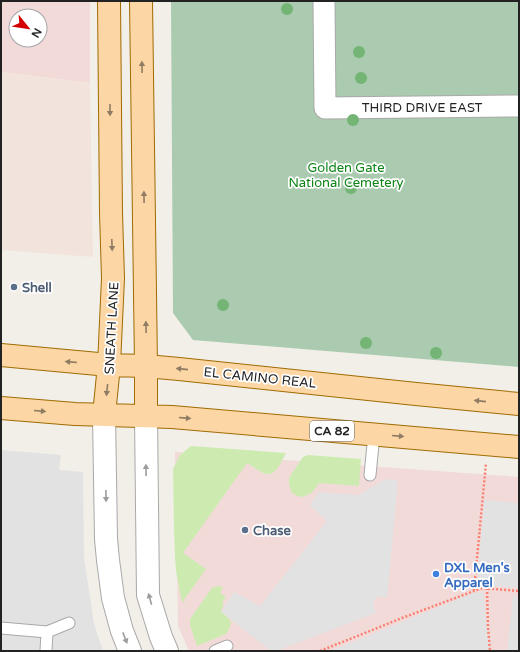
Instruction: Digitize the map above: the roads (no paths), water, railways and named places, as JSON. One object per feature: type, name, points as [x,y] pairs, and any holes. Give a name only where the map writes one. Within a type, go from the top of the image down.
[{"type":"main road","name":"SNEATH LANE","points":[[104,415],[110,365],[113,278],[109,1]]},
{"type":"main road","points":[[141,1],[146,416]]},
{"type":"main road","name":"EL CAMINO REAL","points":[[1,355],[110,365],[178,369],[519,404]]},
{"type":"main road","name":"CA 82","points":[[1,408],[75,414],[172,417],[519,447]]},
{"type":"street","name":"THIRD DRIVE EAST","points":[[324,1],[325,108],[519,106]]},
{"type":"street","name":"SNEATH LANE","points":[[104,415],[106,539],[108,560],[113,598],[122,631],[130,651]]},
{"type":"street","points":[[146,416],[148,595],[167,651]]},
{"type":"lane","points":[[370,475],[374,434]]},
{"type":"lane","points":[[1,628],[48,632],[69,623]]},
{"type":"lane","points":[[46,651],[48,632]]},
{"type":"lane","points":[[215,651],[227,646]]},
{"type":"place","name":"Shell","points":[[14,287]]},
{"type":"place","name":"Chase","points":[[245,530]]},
{"type":"place","name":"DXL Men's Apparel","points":[[436,574]]},
{"type":"park label","name":"Golden Gate National Cemetery","points":[[346,174]]}]
